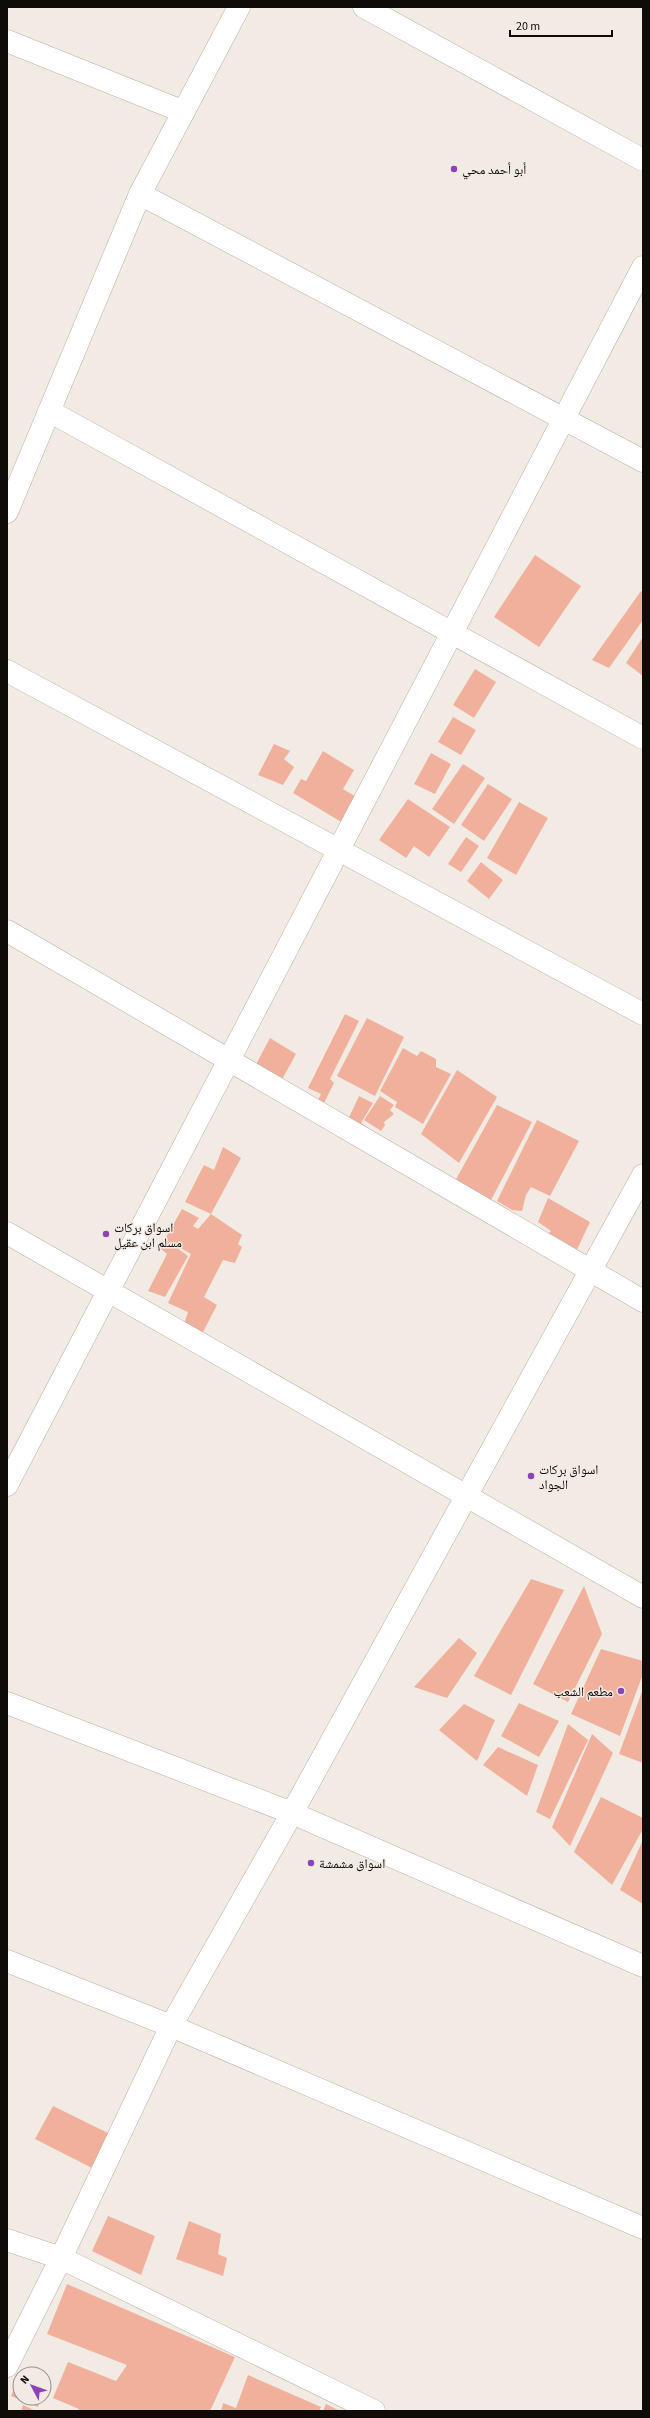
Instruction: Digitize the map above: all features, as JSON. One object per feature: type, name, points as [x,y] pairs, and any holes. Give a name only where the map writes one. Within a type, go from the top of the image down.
[{"type":"street","points":[[7,512],[140,194],[239,7]]},
{"type":"street","points":[[366,8],[643,160]]},
{"type":"street","points":[[7,41],[184,112]]},
{"type":"street","points":[[140,194],[643,461]]},
{"type":"street","points":[[7,1485],[643,267]]},
{"type":"street","points":[[49,411],[643,738]]},
{"type":"street","points":[[7,671],[643,1014]]},
{"type":"street","points":[[7,931],[643,1301]]},
{"type":"street","points":[[7,2366],[61,2258],[171,2026],[292,1813],[643,1175]]},
{"type":"street","points":[[7,1233],[643,1597]]},
{"type":"street","points":[[7,1703],[292,1813],[643,1966]]},
{"type":"street","points":[[7,1961],[171,2026],[643,2228]]},
{"type":"street","points":[[7,2240],[61,2258],[374,2411]]},
{"type":"building","points":[[535,555],[581,586],[539,647],[494,617]]},
{"type":"building","points":[[641,591],[643,593],[643,620],[609,668],[592,660]]},
{"type":"building","points":[[643,637],[643,676],[626,663]]},
{"type":"building","points":[[475,669],[496,682],[474,718],[453,705]]},
{"type":"building","points":[[453,717],[476,730],[461,755],[438,742]]},
{"type":"building","points":[[274,744],[290,751],[284,759],[294,767],[283,785],[258,775]]},
{"type":"building","points":[[323,751],[354,770],[343,789],[358,798],[343,823],[293,793],[301,779],[306,781]]},
{"type":"building","points":[[431,753],[451,764],[435,794],[414,784]]},
{"type":"building","points":[[463,764],[485,778],[454,824],[432,809]]},
{"type":"building","points":[[488,784],[512,799],[484,841],[461,825]]},
{"type":"building","points":[[408,799],[450,827],[429,857],[414,846],[406,858],[379,840]]},
{"type":"building","points":[[519,802],[548,818],[516,875],[487,858]]},
{"type":"building","points":[[466,837],[479,846],[461,872],[448,864]]},
{"type":"building","points":[[481,862],[503,880],[489,899],[467,881]]},
{"type":"building","points":[[345,1014],[359,1021],[330,1079],[334,1083],[322,1107],[316,1104],[321,1094],[308,1088]]},
{"type":"building","points":[[367,1018],[404,1037],[375,1096],[337,1076]]},
{"type":"building","points":[[270,1038],[296,1054],[279,1085],[253,1070]]},
{"type":"building","points":[[403,1048],[417,1056],[421,1051],[436,1059],[436,1067],[451,1074],[423,1124],[395,1107],[397,1102],[380,1091]]},
{"type":"building","points":[[457,1070],[497,1097],[459,1163],[421,1134]]},
{"type":"building","points":[[359,1096],[373,1103],[361,1123],[374,1132],[345,1126]]},
{"type":"building","points":[[380,1096],[394,1105],[390,1110],[394,1114],[384,1122],[385,1125],[381,1131],[364,1120]]},
{"type":"building","points":[[497,1105],[532,1122],[490,1202],[455,1181]]},
{"type":"building","points":[[537,1120],[579,1141],[550,1196],[531,1187],[526,1195],[522,1211],[512,1210],[497,1201]]},
{"type":"building","points":[[223,1147],[241,1158],[211,1214],[185,1202],[204,1165],[214,1170]]},
{"type":"building","points":[[548,1198],[590,1222],[573,1258],[544,1231],[549,1233],[551,1231],[538,1222]]},
{"type":"building","points":[[182,1209],[199,1218],[193,1226],[198,1229],[211,1214],[242,1235],[238,1244],[242,1247],[235,1263],[223,1260],[204,1297],[217,1305],[203,1332],[184,1324],[188,1312],[168,1303],[191,1254],[165,1239]]},
{"type":"building","points":[[165,1239],[188,1256],[165,1297],[148,1291],[167,1254],[161,1249]]},
{"type":"building","points":[[531,1579],[564,1590],[511,1695],[474,1676]]},
{"type":"building","points":[[584,1586],[602,1634],[568,1702],[533,1684]]},
{"type":"building","points":[[459,1638],[477,1653],[447,1698],[414,1687]]},
{"type":"building","points":[[601,1649],[643,1661],[643,1674],[620,1736],[571,1714]]},
{"type":"building","points":[[643,1689],[643,1763],[619,1754]]},
{"type":"building","points":[[519,1703],[559,1721],[539,1757],[501,1736]]},
{"type":"building","points":[[464,1704],[495,1720],[477,1761],[439,1730]]},
{"type":"building","points":[[568,1724],[588,1740],[550,1819],[536,1812]]},
{"type":"building","points":[[592,1734],[613,1753],[570,1846],[552,1827]]},
{"type":"building","points":[[498,1747],[538,1765],[527,1796],[483,1765]]},
{"type":"building","points":[[601,1797],[643,1818],[643,1829],[612,1885],[574,1852]]},
{"type":"building","points":[[643,1840],[643,1904],[620,1890]]},
{"type":"building","points":[[53,2106],[108,2133],[92,2168],[35,2139]]},
{"type":"building","points":[[108,2216],[155,2236],[141,2275],[92,2251]]},
{"type":"building","points":[[189,2221],[221,2234],[218,2254],[227,2258],[223,2276],[176,2259]]},
{"type":"building","points":[[67,2284],[235,2357],[210,2411],[78,2411],[79,2409],[53,2398],[68,2362],[116,2381],[127,2365],[47,2334]]},
{"type":"building","points":[[248,2375],[321,2407],[319,2411],[221,2411],[223,2403],[236,2408]]},
{"type":"building","points":[[326,2404],[340,2411],[323,2411]]},
{"type":"building","points":[[23,2406],[25,2406],[36,2411],[21,2411]]},
{"type":"place","name":"أبو أحمد محي","points":[[454,169]]},
{"type":"place","name":"اسواق بركات مسلم ابن عقيل","points":[[106,1234]]},
{"type":"place","name":"اسواق بركات الجواد","points":[[531,1476]]},
{"type":"place","name":"مطعم الشعب","points":[[621,1691]]},
{"type":"place","name":"اسواق مشمشة","points":[[311,1863]]}]
